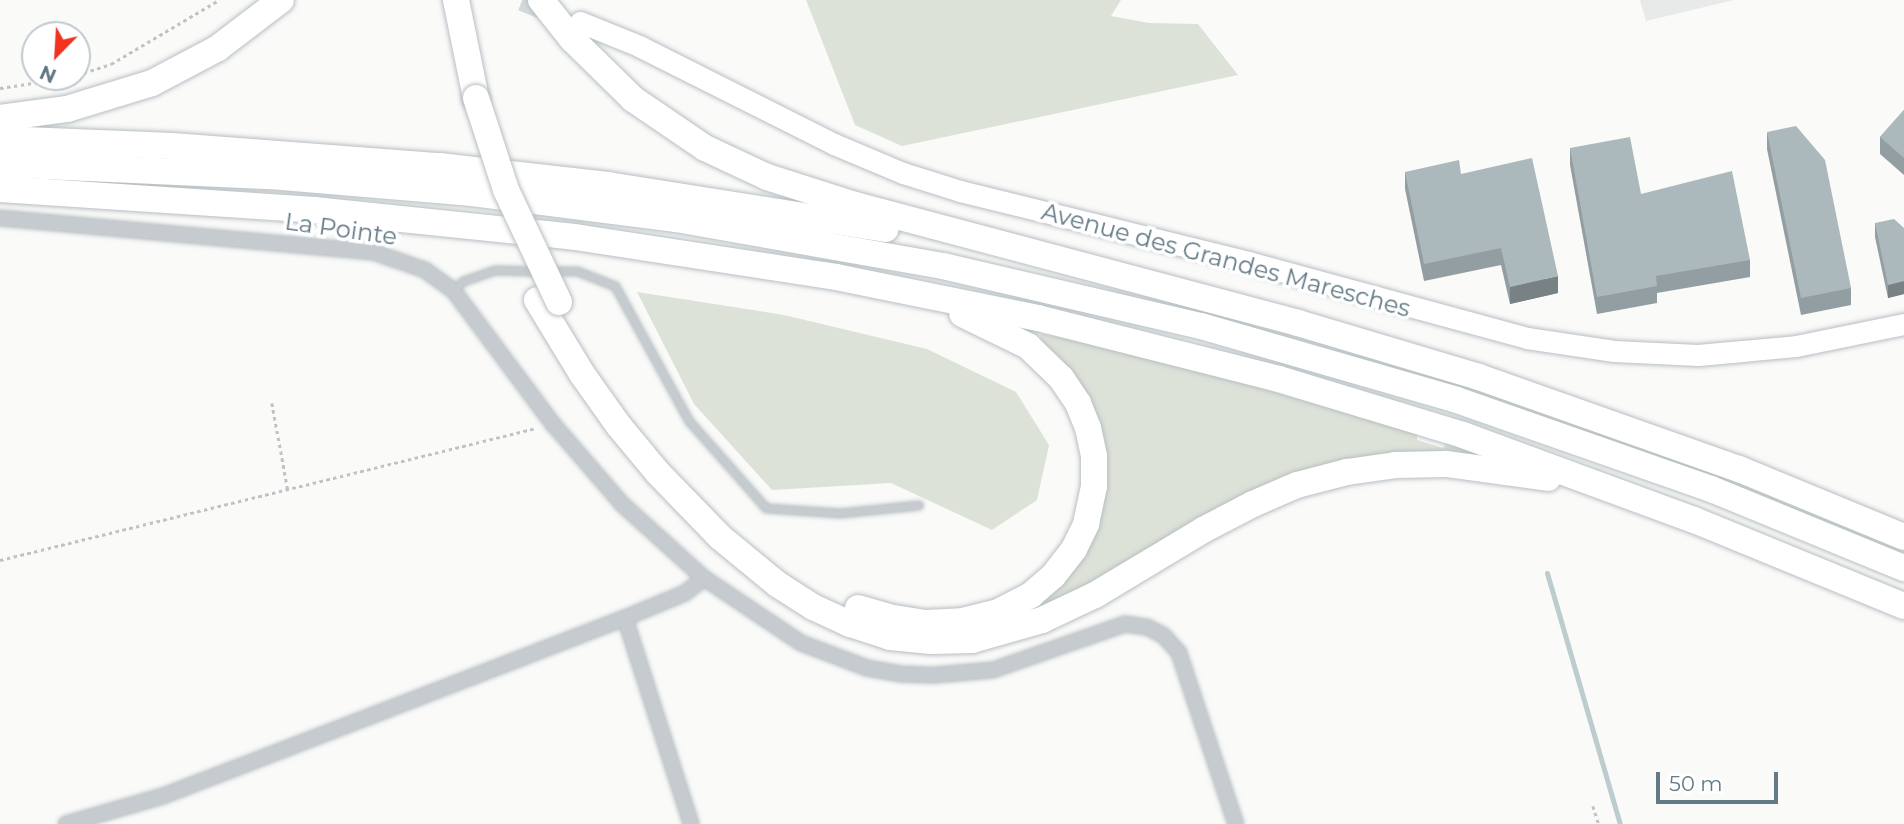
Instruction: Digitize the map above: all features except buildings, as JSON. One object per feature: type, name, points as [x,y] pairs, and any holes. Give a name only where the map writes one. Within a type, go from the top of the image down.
[{"type":"highway","points":[[0,118],[88,104],[152,83],[218,48],[281,0]]},
{"type":"highway","points":[[438,0],[466,97],[506,190],[548,301],[582,374],[619,426],[658,473],[720,537],[777,584],[813,607],[850,624],[890,637],[951,642],[994,635],[1030,624],[1095,595],[1252,503],[1320,478],[1373,468],[1446,464],[1525,474],[1631,500],[1694,520]]},
{"type":"highway","points":[[456,0],[466,97]]},
{"type":"highway","points":[[541,0],[580,48],[633,99],[686,137],[736,164],[821,195],[1298,323],[1563,405],[1739,469],[1904,537]]},
{"type":"highway","points":[[0,139],[272,152],[439,166],[608,185],[868,226],[1131,279]]},
{"type":"highway","points":[[0,164],[282,177],[485,194],[688,221],[943,265],[1177,320],[1457,400],[1688,480],[1904,568]]},
{"type":"highway","points":[[0,189],[451,223],[671,250],[836,277],[1038,318],[1290,382],[1499,447],[1694,520],[1904,606]]},
{"type":"highway","points":[[548,301],[644,430],[724,517],[779,564],[832,597],[894,618],[952,622],[989,616],[1009,608],[1031,595],[1060,568],[1074,549],[1086,524],[1094,486],[1094,456],[1088,428],[1077,403],[1051,366],[1028,346],[1001,331],[950,310],[836,277]]},
{"type":"main road","name":"Avenue des Grandes Maresches","points":[[580,22],[639,46],[834,144],[903,173],[960,191],[1248,262],[1527,338],[1614,351],[1698,355],[1796,346],[1904,324]]},
{"type":"street","name":"La Pointe","points":[[0,218],[373,252],[410,263],[453,289],[553,424],[622,504],[704,578],[802,643],[834,657],[902,674],[935,675],[993,670],[1125,624],[1156,631],[1172,642],[1179,653],[1236,824]]},
{"type":"street","points":[[66,824],[163,796],[625,618],[685,593],[704,578]]},
{"type":"street","points":[[625,618],[691,824]]},
{"type":"lane","points":[[453,289],[463,281],[495,270],[577,271],[615,286],[689,421],[766,508],[841,513],[919,505]]},
{"type":"path","points":[[91,70],[111,64],[219,0]]},
{"type":"path","points":[[0,88],[21,85]]},
{"type":"path","points":[[272,404],[288,490]]},
{"type":"path","points":[[0,560],[553,424]]},
{"type":"path","points":[[1593,806],[1599,824]]},
{"type":"shaded area","points":[[806,0],[1121,0],[1111,16],[1149,23],[1198,24],[1238,75],[902,146],[855,125]]},
{"type":"shaded area","points":[[1640,0],[1734,0],[1646,21]]},
{"type":"shaded area","points":[[637,292],[784,315],[927,349],[1016,392],[1049,445],[1037,500],[992,530],[891,483],[772,490],[694,404]]},
{"type":"shaded area","points":[[1041,334],[1107,346],[1192,368],[1417,434],[1417,440],[1443,448],[1448,441],[1504,459],[1387,458],[1063,602],[1012,617],[1097,513],[1064,366],[1040,339]]},
{"type":"waterway","points":[[1547,573],[1620,824]]},
{"type":"tunnel","points":[[522,0],[555,13]]}]
